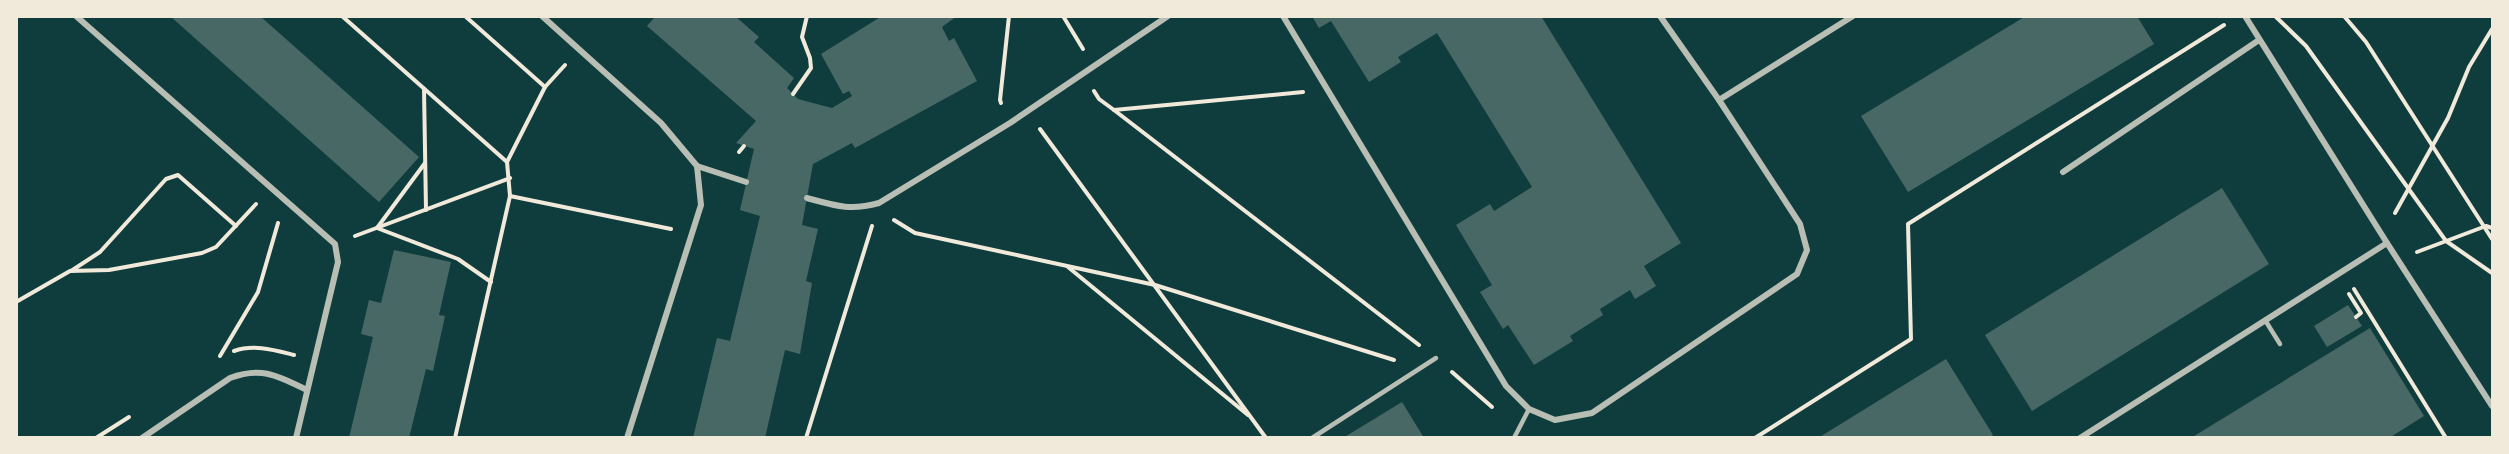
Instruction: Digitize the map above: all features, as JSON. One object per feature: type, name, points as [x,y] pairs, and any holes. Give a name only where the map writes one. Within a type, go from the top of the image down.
[{"type":"street","points":[[76,16],[335,244],[338,262],[296,438]]},
{"type":"street","points":[[542,16],[661,123],[697,166],[746,182]]},
{"type":"street","points":[[807,198],[840,207],[859,208],[879,203],[1027,112],[1168,16]]},
{"type":"street","points":[[1283,16],[1506,386],[1529,409],[1555,420],[1592,413],[1797,274],[1807,250],[1800,224],[1719,100],[1660,16]]},
{"type":"street","points":[[1719,100],[1852,16]]},
{"type":"street","points":[[2245,16],[2397,259],[2493,405]]},
{"type":"street","points":[[2063,172],[2259,40]]},
{"type":"street","points":[[627,438],[700,205],[697,166]]},
{"type":"street","points":[[2080,438],[2387,243]]},
{"type":"street","points":[[142,438],[230,378],[245,372],[270,373],[307,390]]},
{"type":"lane","points":[[2265,320],[2280,344]]},
{"type":"lane","points":[[1312,438],[1436,358]]},
{"type":"lane","points":[[1514,438],[1529,409]]},
{"type":"path","points":[[342,16],[507,162]]},
{"type":"path","points":[[465,16],[545,87]]},
{"type":"path","points":[[793,94],[811,68],[810,58],[802,37],[807,16]]},
{"type":"path","points":[[817,16],[828,16]]},
{"type":"path","points":[[1000,100],[1009,16]]},
{"type":"path","points":[[1063,16],[1093,65]]},
{"type":"path","points":[[2275,16],[2306,46],[2446,241],[2493,273]]},
{"type":"path","points":[[2344,16],[2366,42],[2493,239]]},
{"type":"path","points":[[1755,438],[1911,339],[1908,224],[2227,23]]},
{"type":"path","points":[[2387,243],[2395,212],[2448,118],[2469,67],[2493,29]]},
{"type":"path","points":[[455,438],[510,196],[507,162],[545,87],[580,49]]},
{"type":"path","points":[[1082,73],[1099,99],[1436,358],[1518,430]]},
{"type":"path","points":[[424,89],[426,210]]},
{"type":"path","points":[[1114,110],[1327,90]]},
{"type":"path","points":[[1027,112],[1266,438]]},
{"type":"path","points":[[739,152],[744,146]]},
{"type":"path","points":[[377,228],[425,163]]},
{"type":"path","points":[[16,302],[100,252],[166,179],[178,175],[236,226]]},
{"type":"path","points":[[335,244],[510,178]]},
{"type":"path","points":[[70,271],[109,270],[202,253],[216,247],[271,187]]},
{"type":"path","points":[[510,196],[692,233]]},
{"type":"path","points":[[220,356],[258,292],[285,200]]},
{"type":"path","points":[[806,438],[879,203]]},
{"type":"path","points":[[893,219],[915,233],[1155,285],[1394,360],[1436,358]]},
{"type":"path","points":[[2397,259],[2486,226],[2493,228]]},
{"type":"path","points":[[377,228],[459,259],[491,282]]},
{"type":"path","points":[[1066,265],[1253,419]]},
{"type":"path","points":[[2352,286],[2446,438]]},
{"type":"path","points":[[2346,290],[2361,313],[2356,317]]},
{"type":"building","points":[[170,16],[260,16],[419,157],[379,202]]},
{"type":"building","points":[[652,16],[735,16],[759,37],[754,42],[794,78],[787,88],[798,99],[832,108],[852,96],[849,91],[843,94],[821,54],[882,16],[957,16],[942,27],[949,41],[954,38],[977,81],[855,148],[852,143],[813,164],[802,225],[818,229],[806,281],[812,283],[800,354],[785,350],[765,438],[693,438],[717,338],[730,341],[760,216],[740,210],[754,149],[736,143],[756,121],[647,26],[654,18]]},
{"type":"building","points":[[1312,16],[1541,16],[1681,243],[1644,266],[1656,286],[1635,299],[1630,290],[1600,309],[1603,315],[1570,336],[1573,341],[1534,365],[1508,325],[1503,329],[1480,292],[1492,285],[1456,225],[1490,204],[1494,211],[1532,187],[1437,33],[1398,57],[1401,62],[1369,82],[1331,21],[1319,28]]},
{"type":"building","points":[[2026,16],[2137,16],[2154,44],[1908,192],[1861,116]]},
{"type":"building","points":[[2222,188],[2269,264],[2032,411],[1985,335]]},
{"type":"building","points":[[394,250],[451,262],[439,315],[445,316],[433,371],[426,369],[409,438],[349,438],[373,337],[361,334],[369,300],[381,303]]},
{"type":"building","points":[[2348,305],[2362,326],[2327,347],[2314,326]]},
{"type":"building","points":[[2370,328],[2424,416],[2389,438],[2191,438]]},
{"type":"building","points":[[1946,359],[1993,435],[1989,438],[1818,438]]},
{"type":"building","points":[[1402,402],[1424,438],[1343,438]]}]
